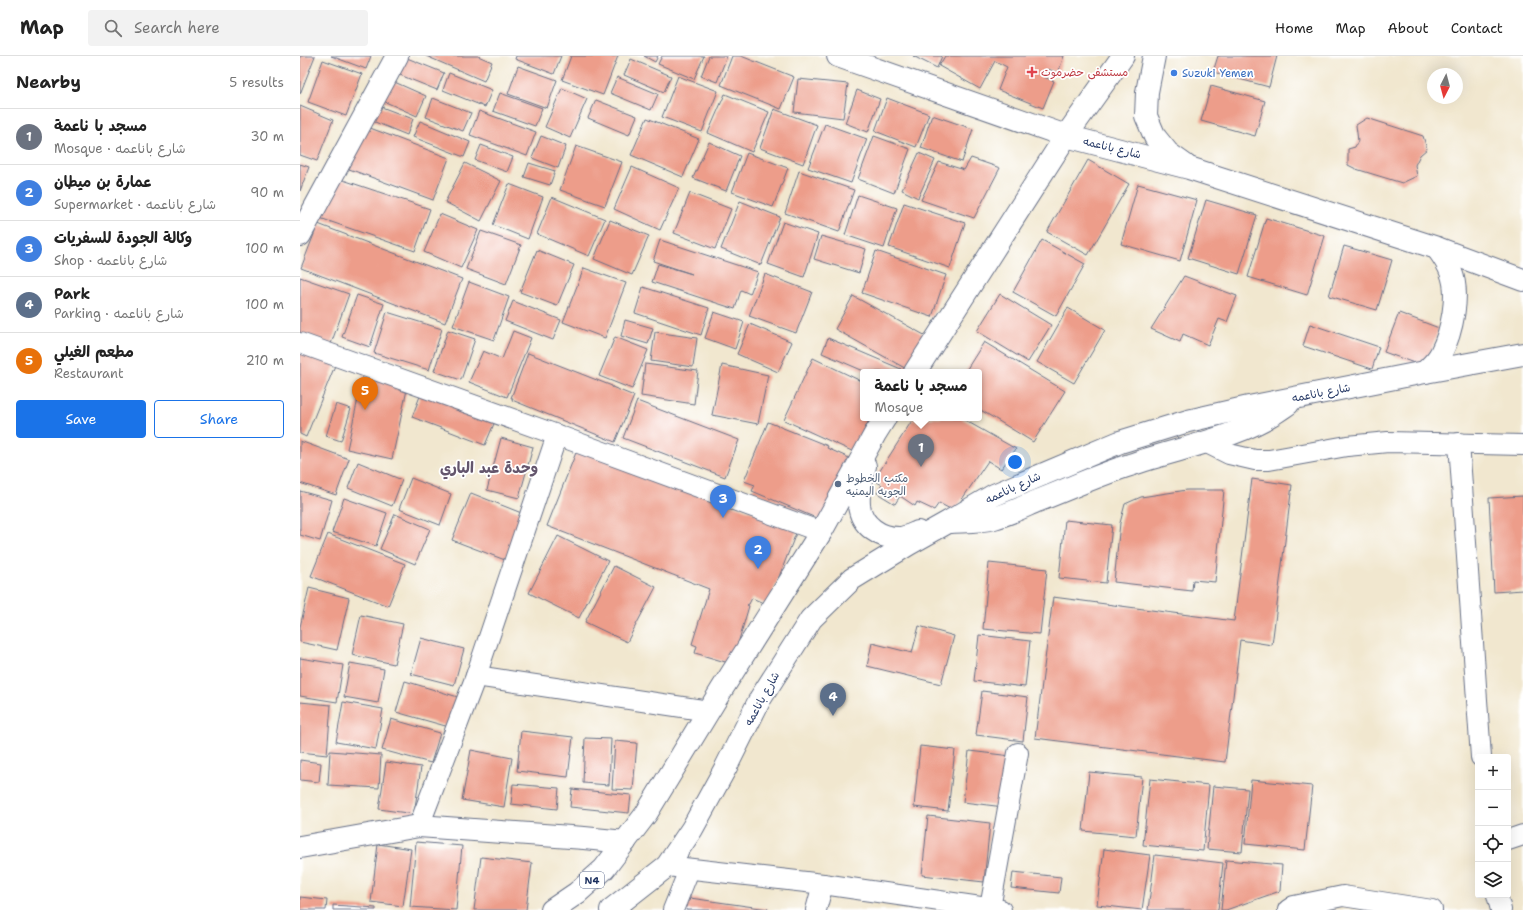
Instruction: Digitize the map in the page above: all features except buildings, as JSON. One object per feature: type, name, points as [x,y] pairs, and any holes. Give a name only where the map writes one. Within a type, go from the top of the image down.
[{"type":"main road","points":[[300,235],[397,56]]},
{"type":"main road","name":"شارع باناعمه","points":[[838,56],[1066,136],[1189,168],[1437,248],[1523,280]]},
{"type":"main road","points":[[917,369],[1066,136],[1123,56]]},
{"type":"main road","points":[[1154,56],[1147,92],[1146,116],[1156,137],[1168,153],[1189,168]]},
{"type":"main road","points":[[1425,372],[1441,354],[1445,344],[1455,301],[1455,287],[1452,273],[1445,259],[1437,248]]},
{"type":"main road","name":"شارع باناعمه","points":[[611,910],[667,866],[692,829],[726,767],[760,699],[811,619],[852,579],[909,544],[994,495],[1120,442],[1188,421],[1249,407],[1523,354]]},
{"type":"main road","points":[[880,426],[862,478],[859,495],[859,507],[863,518],[870,528],[890,538],[903,538],[950,521],[979,521],[1007,514],[1098,476],[1132,464],[1225,437],[1263,420],[1296,398]]},
{"type":"main road","points":[[300,847],[419,826],[625,842],[646,814],[821,532],[880,426]]},
{"type":"main road","name":"N4","points":[[552,910],[577,893],[604,869],[625,842]]},
{"type":"street","points":[[300,343],[821,532]]},
{"type":"street","points":[[419,826],[476,676],[557,435]]},
{"type":"street","points":[[1205,442],[1229,454],[1255,460],[1269,460],[1368,444],[1402,442],[1523,445]]},
{"type":"street","points":[[1459,443],[1481,754]]},
{"type":"street","points":[[476,676],[709,711]]},
{"type":"street","points":[[667,866],[689,870],[823,884],[996,909],[1018,753]]},
{"type":"street","points":[[1511,839],[1523,835]]},
{"type":"street","points":[[673,910],[689,870]]},
{"type":"street","points":[[816,910],[823,884]]},
{"type":"street","points":[[1288,910],[1294,906],[1314,906],[1344,896],[1432,910]]},
{"type":"street","points":[[1498,898],[1501,910]]},
{"type":"place","name":"مستشفى حضرموت","points":[[1032,72]]},
{"type":"place","name":"Suzuki Yemen","points":[[1174,73]]},
{"type":"place","name":"مطعم الغيلي","points":[[365,410]]},
{"type":"place","name":"مسجد با ناعمة","points":[[921,467]]},
{"type":"place","name":"مكتب الخطوط الجويه اليمنيه","points":[[838,484]]},
{"type":"place","name":"وكالة الجودة للسفريات","points":[[723,518]]},
{"type":"place","name":"عمارة بن ميطان","points":[[758,569]]},
{"type":"place","name":"Park","points":[[833,716]]},
{"type":"district","name":"وحدة عبد الباري","points":[[489,468]]}]
